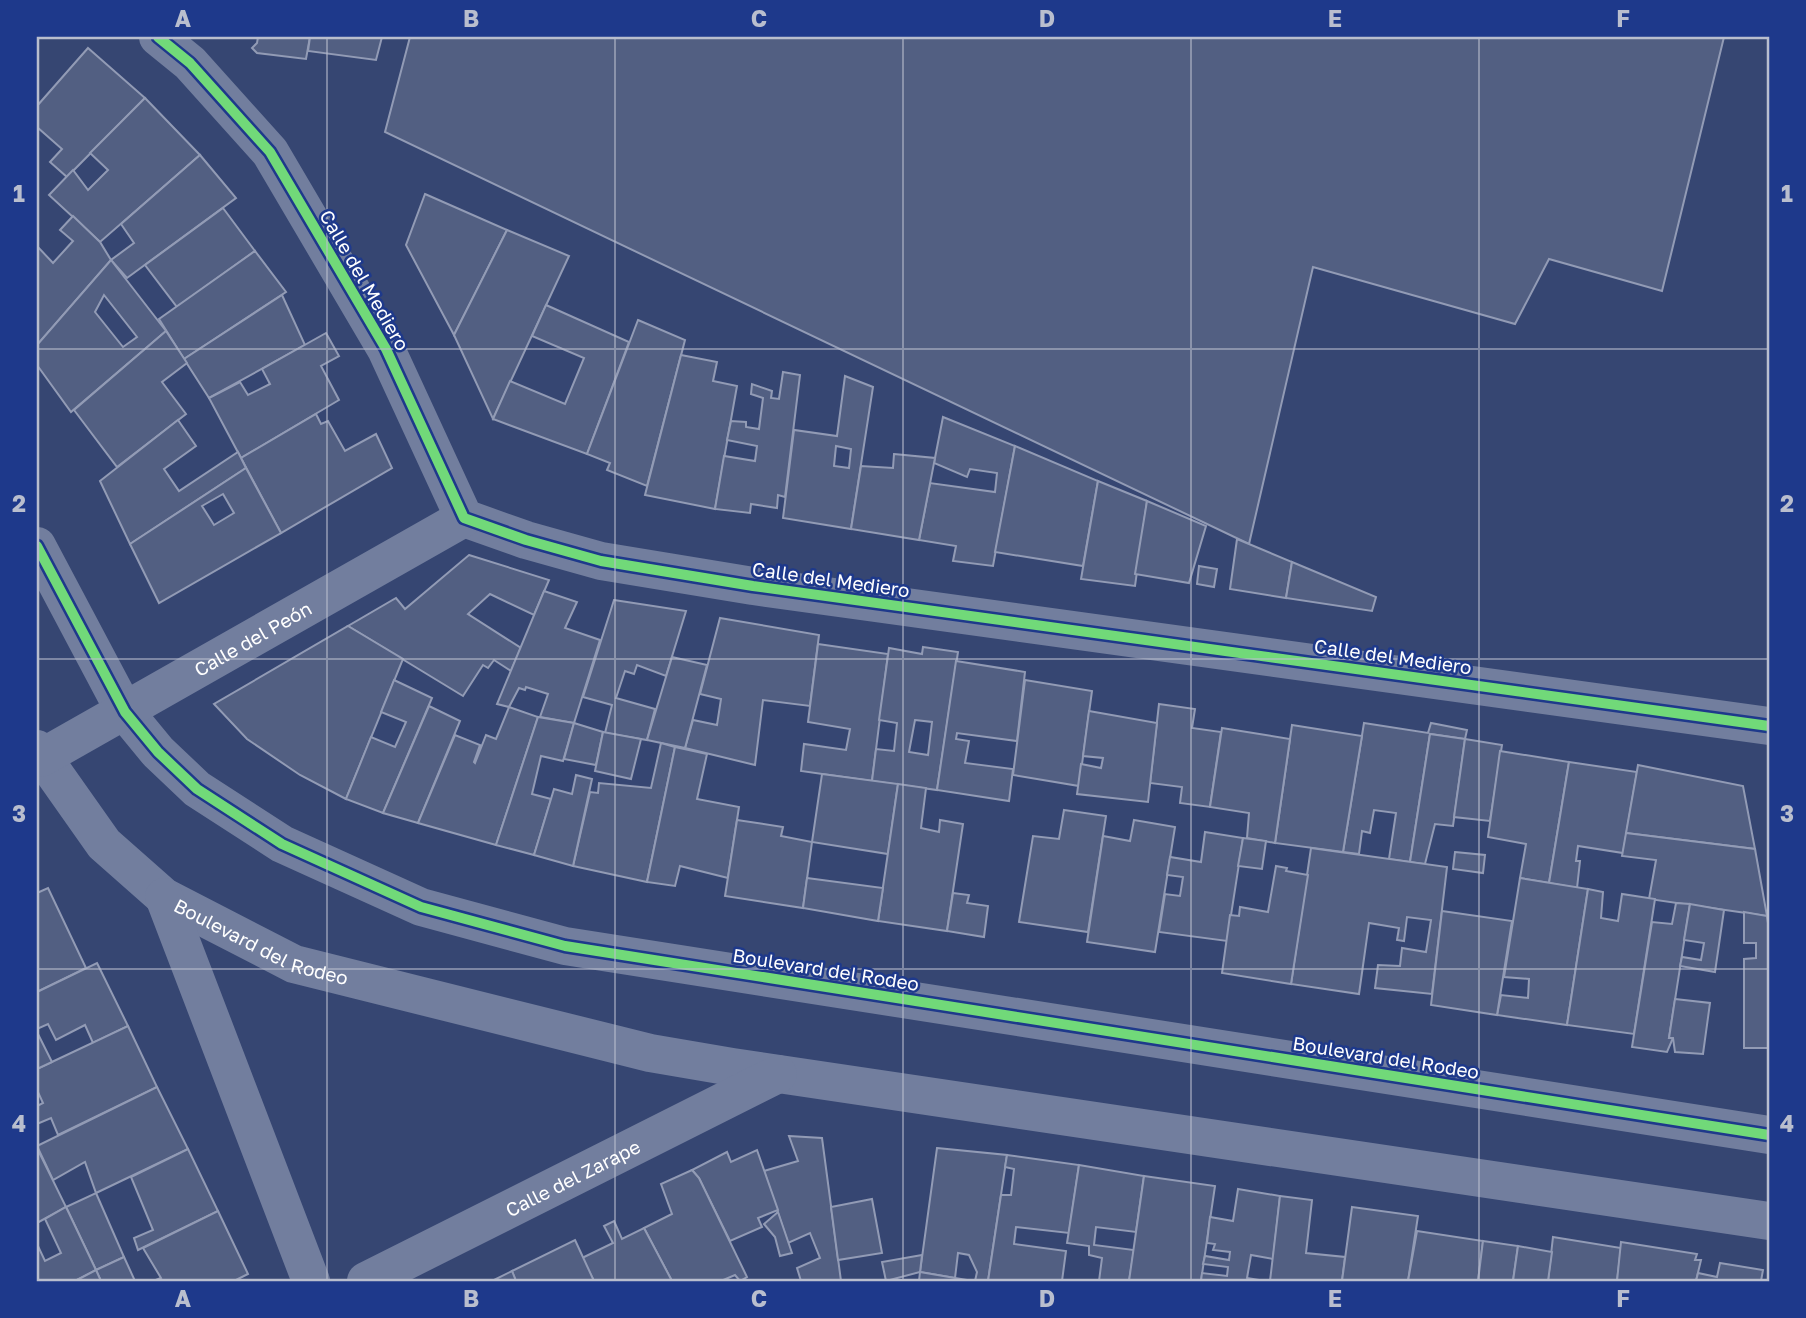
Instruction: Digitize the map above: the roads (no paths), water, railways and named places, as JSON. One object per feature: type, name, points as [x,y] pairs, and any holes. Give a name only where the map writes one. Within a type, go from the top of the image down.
[{"type":"street","name":"Calle del Mediero","points":[[159,37],[190,63],[271,152],[386,349],[464,518],[526,540],[601,561],[753,586],[1769,726]]},
{"type":"street","name":"Calle del Peón","points":[[39,754],[125,712],[464,518]]},
{"type":"street","name":"Boulevard del Rodeo","points":[[37,546],[125,712],[158,752],[197,789],[282,844],[421,907],[565,946],[1769,1135]]},
{"type":"street","name":"Boulevard del Rodeo","points":[[39,754],[104,844],[164,897],[295,964],[650,1053],[1769,1221]]},
{"type":"street","name":"Boulevard del Rodeo","points":[[164,897],[311,1281]]},
{"type":"street","name":"Calle del Zarape","points":[[366,1281],[778,1074]]}]
